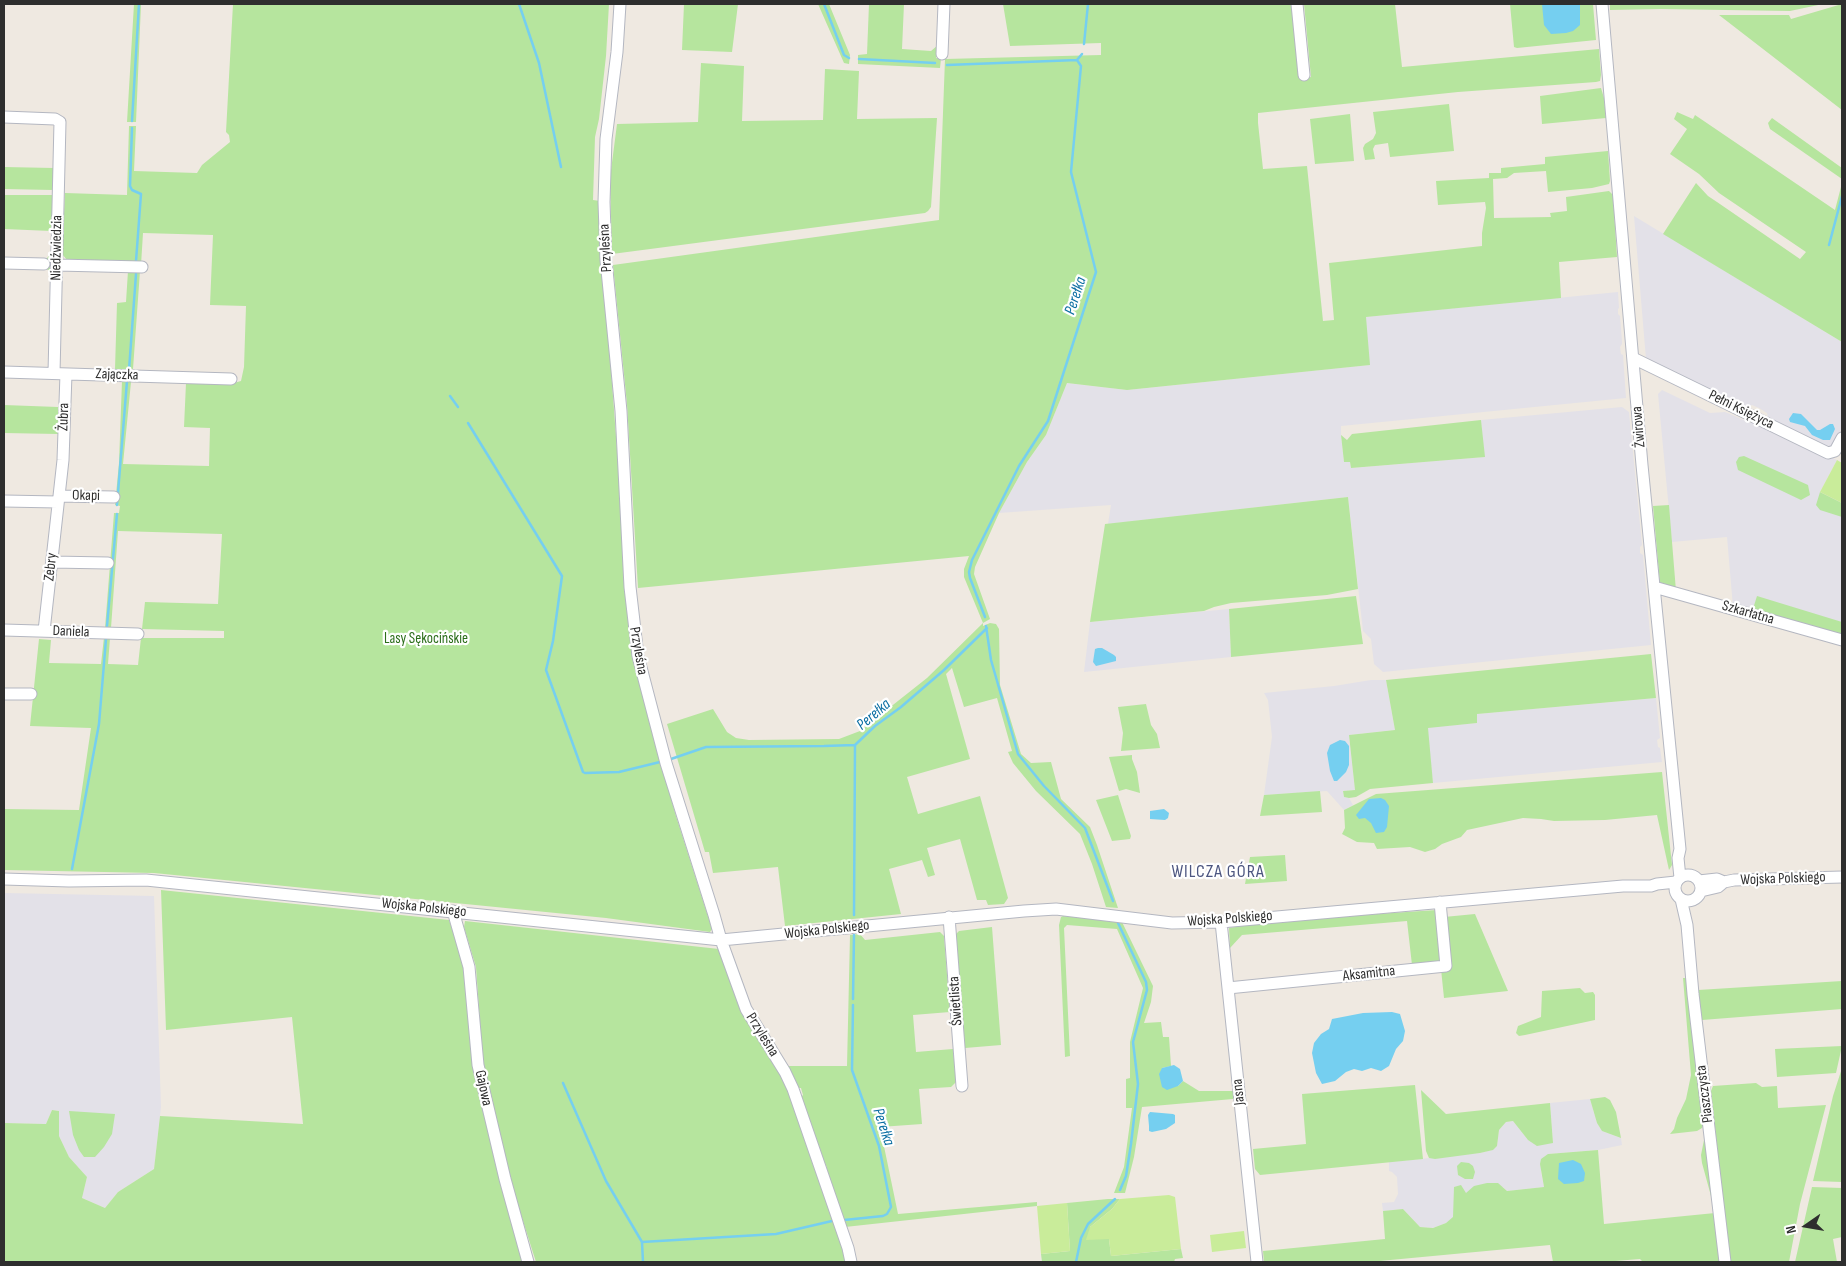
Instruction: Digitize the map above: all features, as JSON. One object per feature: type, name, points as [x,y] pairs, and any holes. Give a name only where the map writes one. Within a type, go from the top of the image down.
[{"type":"street","name":"Przyleśna","points":[[620,4],[616,61],[606,139],[604,202],[606,260],[621,410],[633,619],[641,672],[677,802],[721,940],[746,1009],[785,1072],[793,1089],[848,1248],[851,1262]]},
{"type":"street","points":[[942,54],[944,4]]},
{"type":"street","points":[[1297,4],[1304,75]]},
{"type":"street","name":"Żwirowa","points":[[1602,4],[1654,587],[1680,849],[1678,858],[1687,887]]},
{"type":"street","name":"Niedźwiedzia","points":[[4,117],[55,119],[60,122],[57,264],[60,374]]},
{"type":"street","points":[[4,263],[44,264]]},
{"type":"street","points":[[57,264],[142,267]]},
{"type":"street","name":"Pełni Księżyca","points":[[1633,358],[1828,452],[1835,452],[1842,438]]},
{"type":"street","name":"Zajączka","points":[[4,372],[231,379]]},
{"type":"street","name":"Żubra","points":[[60,374],[63,460]]},
{"type":"street","name":"Zebry","points":[[44,631],[63,460]]},
{"type":"street","name":"Okapi","points":[[58,499],[114,497]]},
{"type":"street","points":[[4,501],[58,499]]},
{"type":"street","points":[[52,562],[108,563]]},
{"type":"street","name":"Szkarłatna","points":[[1654,587],[1842,640]]},
{"type":"street","name":"Daniela","points":[[4,630],[138,634]]},
{"type":"street","points":[[4,694],[31,694]]},
{"type":"street","name":"Wojska Polskiego","points":[[4,879],[69,881],[146,880],[721,940],[949,917],[1056,910],[1172,923],[1221,922],[1623,886],[1651,886],[1656,884],[1718,887],[1724,882],[1745,880],[1842,877]]},
{"type":"street","name":"Piaszczysta","points":[[1687,887],[1687,925],[1693,994],[1726,1262]]},
{"type":"street","name":"Aksamitna","points":[[1228,988],[1446,966],[1440,902]]},
{"type":"street","name":"Gajowa","points":[[453,912],[470,966],[478,1065],[505,1179],[528,1262]]},
{"type":"street","name":"Świetlista","points":[[949,917],[962,1086]]},
{"type":"street","name":"Jasna","points":[[1221,922],[1256,1262]]},
{"type":"shaded area","points":[[1634,216],[1842,342],[1842,427],[1834,445],[1826,447],[1768,418],[1767,413],[1759,408],[1752,405],[1746,408],[1646,359]]},
{"type":"shaded area","points":[[1618,292],[1618,314],[1620,316],[1622,341],[1620,347],[1621,354],[1623,355],[1626,398],[1341,426],[1341,435],[1344,462],[1350,462],[1351,468],[1484,457],[1481,420],[1622,407],[1629,412],[1642,545],[1640,553],[1643,555],[1651,645],[1383,672],[1374,664],[1371,639],[1363,631],[1348,497],[1108,524],[1111,505],[999,513],[1027,462],[1046,435],[1067,383],[1127,390],[1369,365],[1365,317]]},
{"type":"shaded area","points":[[1662,390],[1710,413],[1725,412],[1751,423],[1758,422],[1837,460],[1820,492],[1842,503],[1842,637],[1733,607],[1727,537],[1672,542],[1658,394]]},
{"type":"shaded area","points":[[1229,609],[1231,657],[1084,672],[1090,622]]},
{"type":"shaded area","points":[[1371,680],[1386,680],[1395,730],[1349,735],[1355,790],[1343,791],[1344,797],[1349,798],[1353,805],[1344,810],[1327,791],[1264,795],[1272,737],[1268,700],[1264,693]]},
{"type":"shaded area","points":[[1656,698],[1660,738],[1657,740],[1662,762],[1433,783],[1427,727],[1477,723],[1476,714]]},
{"type":"shaded area","points":[[4,893],[154,896],[161,1107],[154,1169],[118,1192],[105,1208],[82,1198],[87,1177],[69,1157],[59,1136],[59,1111],[52,1110],[46,1124],[4,1123]]},
{"type":"shaded area","points":[[1590,1099],[1597,1123],[1602,1131],[1621,1138],[1622,1145],[1598,1150],[1548,1154],[1541,1172],[1544,1187],[1507,1191],[1503,1187],[1446,1223],[1433,1228],[1420,1227],[1403,1209],[1383,1211],[1382,1203],[1394,1202],[1398,1194],[1397,1177],[1389,1171],[1389,1162],[1480,1153],[1492,1150],[1497,1146],[1499,1130],[1506,1122],[1513,1121],[1528,1140],[1553,1143],[1550,1103]]},
{"type":"green space","points":[[134,4],[141,4],[136,122],[127,122]]},
{"type":"green space","name":"Lasy Sękocińskie","points":[[233,4],[609,4],[606,56],[599,119],[595,137],[593,200],[600,201],[620,490],[624,580],[632,656],[676,816],[712,929],[710,932],[606,918],[154,873],[4,870],[4,809],[79,810],[91,728],[30,726],[39,639],[51,640],[49,663],[101,664],[104,637],[110,638],[108,664],[138,665],[141,638],[224,638],[224,631],[142,629],[145,602],[218,604],[222,534],[118,531],[111,628],[105,628],[114,513],[119,513],[120,506],[115,505],[119,463],[122,381],[131,382],[123,464],[209,466],[210,428],[184,427],[186,383],[230,384],[241,381],[244,367],[246,306],[210,305],[213,235],[143,233],[141,265],[68,261],[62,254],[65,193],[127,195],[129,126],[136,126],[134,171],[197,173],[202,165],[230,142],[229,135],[226,132]]},
{"type":"green space","points":[[684,4],[738,4],[732,52],[682,50]]},
{"type":"green space","points":[[818,4],[829,4],[850,55],[849,64],[844,63]]},
{"type":"green space","points":[[869,4],[904,4],[902,49],[931,51],[938,45],[936,58],[941,59],[940,68],[858,64],[858,55],[867,54]]},
{"type":"green space","points":[[1003,4],[1292,4],[1299,79],[1311,77],[1304,4],[1395,4],[1402,67],[1599,49],[1601,75],[1600,81],[1596,82],[1458,92],[1258,113],[1263,169],[1307,166],[1323,321],[1334,320],[1329,263],[1482,246],[1485,202],[1438,205],[1436,181],[1489,178],[1489,173],[1501,173],[1501,168],[1545,164],[1545,157],[1608,151],[1609,184],[1592,188],[1548,192],[1546,171],[1514,173],[1507,178],[1493,179],[1494,218],[1551,217],[1550,213],[1567,211],[1566,197],[1609,191],[1613,195],[1617,257],[1559,262],[1561,298],[1366,317],[1370,365],[1127,390],[1067,383],[1046,435],[1027,462],[999,513],[975,567],[974,574],[990,619],[983,623],[964,577],[964,569],[969,556],[638,588],[627,404],[613,265],[939,220],[945,59],[1101,55],[1101,43],[1010,46]]},
{"type":"green space","points":[[1510,4],[1593,4],[1596,40],[1514,47]]},
{"type":"green space","points":[[1610,4],[1823,4],[1790,11],[1610,10]]},
{"type":"green space","points":[[1842,4],[1842,110],[1719,15],[1789,15],[1791,19]]},
{"type":"green space","points":[[701,63],[744,66],[742,121],[823,120],[825,69],[859,71],[857,119],[937,118],[931,207],[925,213],[612,254],[610,178],[617,124],[698,122]]},
{"type":"green space","points":[[1601,88],[1606,118],[1542,124],[1540,96]]},
{"type":"green space","points":[[1449,104],[1454,151],[1390,157],[1388,143],[1375,145],[1373,149],[1375,159],[1365,160],[1363,148],[1365,144],[1373,139],[1376,133],[1373,112]]},
{"type":"green space","points":[[1677,112],[1693,119],[1695,115],[1835,210],[1842,183],[1842,342],[1663,234],[1696,183],[1708,196],[1800,259],[1806,252],[1719,193],[1699,174],[1670,154],[1687,129],[1674,119]]},
{"type":"green space","points":[[1350,114],[1354,161],[1315,164],[1310,119]]},
{"type":"green space","points":[[1772,118],[1842,168],[1842,179],[1770,129],[1768,123]]},
{"type":"green space","points":[[4,167],[54,168],[53,190],[4,189]]},
{"type":"green space","points":[[4,195],[53,195],[51,272],[45,268],[45,260],[51,254],[51,231],[4,229]]},
{"type":"green space","points":[[128,271],[140,271],[133,369],[115,369],[117,303],[126,302]]},
{"type":"green space","points":[[4,405],[58,407],[58,434],[4,433]]},
{"type":"green space","points":[[1481,420],[1485,457],[1351,468],[1350,462],[1344,462],[1341,435],[1347,440],[1352,434]]},
{"type":"green space","points":[[1744,456],[1808,485],[1810,495],[1801,500],[1738,470],[1736,462],[1739,457]]},
{"type":"green space","points":[[1837,460],[1842,463],[1842,503],[1820,492]]},
{"type":"green space","points":[[1820,492],[1842,503],[1842,517],[1820,510],[1816,505]]},
{"type":"green space","points":[[1348,497],[1358,589],[1327,595],[1231,603],[1204,611],[1090,622],[1105,524]]},
{"type":"green space","points":[[1669,505],[1676,591],[1660,584],[1653,506]]},
{"type":"green space","points":[[1356,596],[1363,644],[1231,657],[1229,609]]},
{"type":"green space","points":[[1757,596],[1842,622],[1842,637],[1752,612]]},
{"type":"green space","points":[[983,623],[983,626],[990,623],[996,624],[999,629],[1000,685],[1021,754],[1031,763],[1051,762],[1061,799],[1090,827],[1118,908],[1106,907],[1080,834],[1036,791],[1013,763],[1008,752],[1012,751],[997,698],[964,707],[952,668],[946,674],[970,759],[907,777],[918,814],[980,796],[1008,898],[1004,904],[988,905],[986,900],[977,900],[960,839],[927,848],[935,875],[928,877],[922,860],[889,869],[901,914],[785,926],[778,867],[713,873],[709,852],[705,852],[667,724],[713,709],[727,732],[736,738],[749,740],[839,739],[860,731],[927,678]]},
{"type":"green space","points":[[1651,654],[1656,698],[1477,714],[1477,723],[1428,728],[1433,783],[1370,789],[1356,797],[1344,797],[1343,791],[1355,790],[1349,735],[1395,730],[1386,680]]},
{"type":"green space","points":[[1146,704],[1151,725],[1157,734],[1160,748],[1121,751],[1123,733],[1118,707]]},
{"type":"green space","points":[[1132,755],[1140,793],[1126,789],[1119,791],[1109,757]]},
{"type":"green space","points":[[1662,772],[1672,865],[1669,870],[1657,815],[1605,820],[1554,821],[1523,818],[1467,830],[1461,837],[1425,852],[1410,847],[1377,849],[1374,843],[1357,842],[1342,834],[1345,828],[1344,810],[1376,794]]},
{"type":"green space","points":[[1320,791],[1322,812],[1260,816],[1264,795]]},
{"type":"green space","points":[[1118,795],[1131,836],[1130,839],[1112,841],[1096,800]]},
{"type":"green space","points":[[1285,855],[1287,881],[1245,884],[1250,857]]},
{"type":"green space","points":[[161,890],[449,920],[462,958],[523,1262],[4,1262],[4,1123],[46,1124],[52,1110],[59,1111],[59,1136],[69,1157],[87,1177],[82,1198],[105,1208],[118,1192],[154,1169],[160,1116],[303,1124],[292,1017],[166,1030]]},
{"type":"green space","points":[[1437,910],[1442,961],[1412,965],[1407,921],[1242,935],[1230,948],[1229,928],[1256,924],[1256,922]]},
{"type":"green space","points":[[1475,914],[1508,991],[1444,998],[1441,969],[1444,917]]},
{"type":"green space","points":[[1063,916],[1122,922],[1153,986],[1151,1002],[1144,1023],[1161,1022],[1163,1037],[1169,1037],[1171,1066],[1162,1068],[1178,1086],[1183,1081],[1199,1091],[1233,1091],[1233,1099],[1142,1107],[1134,1157],[1125,1193],[1114,1193],[1124,1167],[1132,1108],[1126,1108],[1126,1079],[1130,1078],[1130,1042],[1143,988],[1117,929],[1067,925],[1064,928],[1070,1056],[1065,1057],[1059,925]]},
{"type":"green space","points":[[465,921],[719,949],[790,1089],[849,1262],[536,1262],[509,1177],[483,1064],[476,967],[464,927]]},
{"type":"green space","points":[[992,927],[1001,1045],[965,1048],[956,934],[959,931]]},
{"type":"green space","points":[[940,932],[944,936],[950,1012],[913,1015],[916,1052],[953,1049],[956,1082],[951,1087],[919,1089],[922,1124],[880,1127],[898,1214],[1037,1202],[1037,1206],[845,1227],[825,1173],[827,1168],[825,1163],[820,1161],[799,1099],[803,1095],[801,1088],[796,1088],[786,1066],[847,1066],[850,935],[860,934],[865,940]]},
{"type":"green space","points":[[1683,978],[1687,978],[1704,1122],[1702,1128],[1697,1131],[1670,1134],[1674,1129],[1686,1099],[1691,1075]]},
{"type":"green space","points":[[1842,981],[1842,1009],[1702,1020],[1698,990]]},
{"type":"green space","points":[[1580,988],[1585,993],[1593,992],[1595,995],[1595,1020],[1519,1036],[1516,1033],[1518,1026],[1541,1017],[1542,991]]},
{"type":"green space","points":[[1842,1046],[1836,1073],[1777,1077],[1775,1049]]},
{"type":"green space","points":[[1842,1068],[1842,1182],[1813,1181],[1833,1096]]},
{"type":"green space","points":[[1756,1083],[1762,1087],[1777,1086],[1778,1108],[1826,1105],[1800,1204],[1789,1262],[1730,1262],[1711,1091],[1713,1086]]},
{"type":"green space","points":[[1415,1085],[1423,1159],[1260,1175],[1255,1169],[1253,1149],[1306,1144],[1302,1094]]},
{"type":"green space","points":[[1421,1090],[1446,1114],[1550,1103],[1553,1143],[1537,1146],[1528,1140],[1513,1121],[1506,1122],[1499,1130],[1497,1146],[1493,1150],[1435,1159],[1429,1158],[1426,1151]]},
{"type":"green space","points":[[1605,1097],[1610,1100],[1616,1112],[1621,1138],[1602,1131],[1597,1123],[1590,1099]]},
{"type":"green space","points":[[69,1111],[115,1114],[112,1134],[95,1157],[84,1157],[79,1150],[73,1135]]},
{"type":"green space","points":[[1704,1140],[1706,1141],[1714,1207],[1702,1163],[1701,1155]]},
{"type":"green space","points":[[1598,1150],[1604,1224],[1715,1213],[1721,1262],[1643,1262],[1640,1259],[1603,1262],[1553,1262],[1550,1245],[1369,1262],[1264,1262],[1263,1251],[1385,1239],[1383,1211],[1403,1209],[1420,1227],[1433,1228],[1446,1223],[1453,1217],[1454,1187],[1461,1185],[1466,1193],[1474,1186],[1487,1183],[1498,1183],[1507,1191],[1544,1187],[1540,1164],[1541,1159],[1548,1154]]},
{"type":"green space","points":[[1461,1162],[1469,1163],[1473,1166],[1475,1172],[1473,1179],[1465,1179],[1458,1175],[1457,1166]]},
{"type":"green space","points":[[1812,1187],[1842,1188],[1842,1237],[1833,1239],[1837,1262],[1795,1262]]},
{"type":"green space","points":[[1169,1195],[1175,1197],[1181,1249],[1111,1256],[1109,1239],[1086,1240],[1090,1227],[1112,1209],[1120,1199]]},
{"type":"green space","points":[[1120,1199],[1112,1209],[1090,1227],[1109,1239],[1111,1256],[1181,1249],[1183,1258],[1175,1259],[1174,1262],[1042,1262],[1041,1254],[1070,1251],[1067,1203]]},
{"type":"green space","points":[[1067,1203],[1070,1251],[1041,1254],[1037,1206]]},
{"type":"green space","points":[[1244,1231],[1246,1248],[1212,1252],[1210,1235]]},
{"type":"water","points":[[1542,4],[1580,4],[1580,25],[1573,31],[1551,34],[1544,25]]},
{"type":"water","points":[[1793,413],[1801,414],[1817,430],[1833,424],[1835,429],[1830,440],[1823,440],[1812,435],[1805,426],[1790,422],[1789,419]]},
{"type":"water","points":[[1102,648],[1114,655],[1116,661],[1096,666],[1093,662],[1095,649]]},
{"type":"water","points":[[1340,740],[1345,741],[1349,746],[1349,765],[1346,772],[1337,781],[1334,781],[1327,753],[1330,745]]},
{"type":"water","points":[[1381,798],[1389,806],[1387,827],[1384,832],[1376,833],[1371,823],[1365,818],[1359,819],[1356,815],[1369,799]]},
{"type":"water","points":[[1164,809],[1169,813],[1168,818],[1165,820],[1150,819],[1150,811]]},
{"type":"water","points":[[1392,1012],[1400,1014],[1405,1031],[1403,1041],[1396,1049],[1389,1066],[1381,1071],[1371,1068],[1362,1071],[1354,1069],[1346,1072],[1335,1081],[1322,1084],[1316,1073],[1312,1053],[1314,1043],[1321,1034],[1329,1029],[1332,1019],[1363,1013]]},
{"type":"water","points":[[1174,1065],[1180,1069],[1183,1081],[1178,1086],[1167,1090],[1162,1087],[1159,1074],[1162,1068]]},
{"type":"water","points":[[1150,1112],[1173,1114],[1175,1115],[1175,1123],[1166,1129],[1149,1131],[1148,1115]]},
{"type":"water","points":[[1573,1160],[1581,1164],[1585,1173],[1584,1181],[1564,1184],[1558,1179],[1559,1163]]},
{"type":"waterway","points":[[132,121],[139,4]]},
{"type":"waterway","points":[[519,4],[539,63],[561,167]]},
{"type":"waterway","name":"Perełka","points":[[824,4],[844,55],[849,58]]},
{"type":"waterway","points":[[1084,44],[1088,4]]},
{"type":"waterway","name":"Perełka","points":[[1077,60],[1082,54]]},
{"type":"waterway","name":"Perełka","points":[[859,59],[935,63]]},
{"type":"waterway","name":"Perełka","points":[[947,65],[1077,60],[1081,66],[1071,172],[1096,272],[1048,421],[1019,466],[972,560],[969,572],[970,578],[985,617]]},
{"type":"waterway","points":[[132,128],[130,186],[132,190],[141,194],[136,261]]},
{"type":"waterway","points":[[1829,245],[1842,196]]},
{"type":"waterway","points":[[129,370],[136,274]]},
{"type":"waterway","points":[[117,505],[127,381]]},
{"type":"waterway","points":[[450,396],[458,407]]},
{"type":"waterway","points":[[468,423],[562,576],[553,641],[546,670],[583,772],[619,772],[660,762]]},
{"type":"waterway","points":[[107,626],[117,514]]},
{"type":"waterway","points":[[986,626],[991,660],[1018,754],[1044,786],[1085,828],[1113,901]]},
{"type":"waterway","name":"Perełka","points":[[854,915],[855,745],[875,726],[901,707],[944,670],[987,628]]},
{"type":"waterway","points":[[72,869],[99,724],[106,639]]},
{"type":"waterway","points":[[671,759],[706,747],[855,745]]},
{"type":"waterway","points":[[1118,923],[1146,982],[1147,990],[1133,1042],[1138,1084],[1126,1176],[1120,1190]]},
{"type":"waterway","name":"Perełka","points":[[853,999],[854,935]]},
{"type":"waterway","name":"Perełka","points":[[844,1220],[883,1216],[887,1214],[891,1207],[879,1146],[852,1070],[853,1005]]},
{"type":"waterway","points":[[563,1083],[606,1181],[642,1242]]},
{"type":"waterway","points":[[1076,1262],[1081,1238],[1088,1224],[1115,1199]]},
{"type":"waterway","name":"Perełka","points":[[643,1262],[642,1242],[776,1234],[832,1221]]},
{"type":"district","name":"WILCZA GÓRA","points":[[1218,872]]}]
